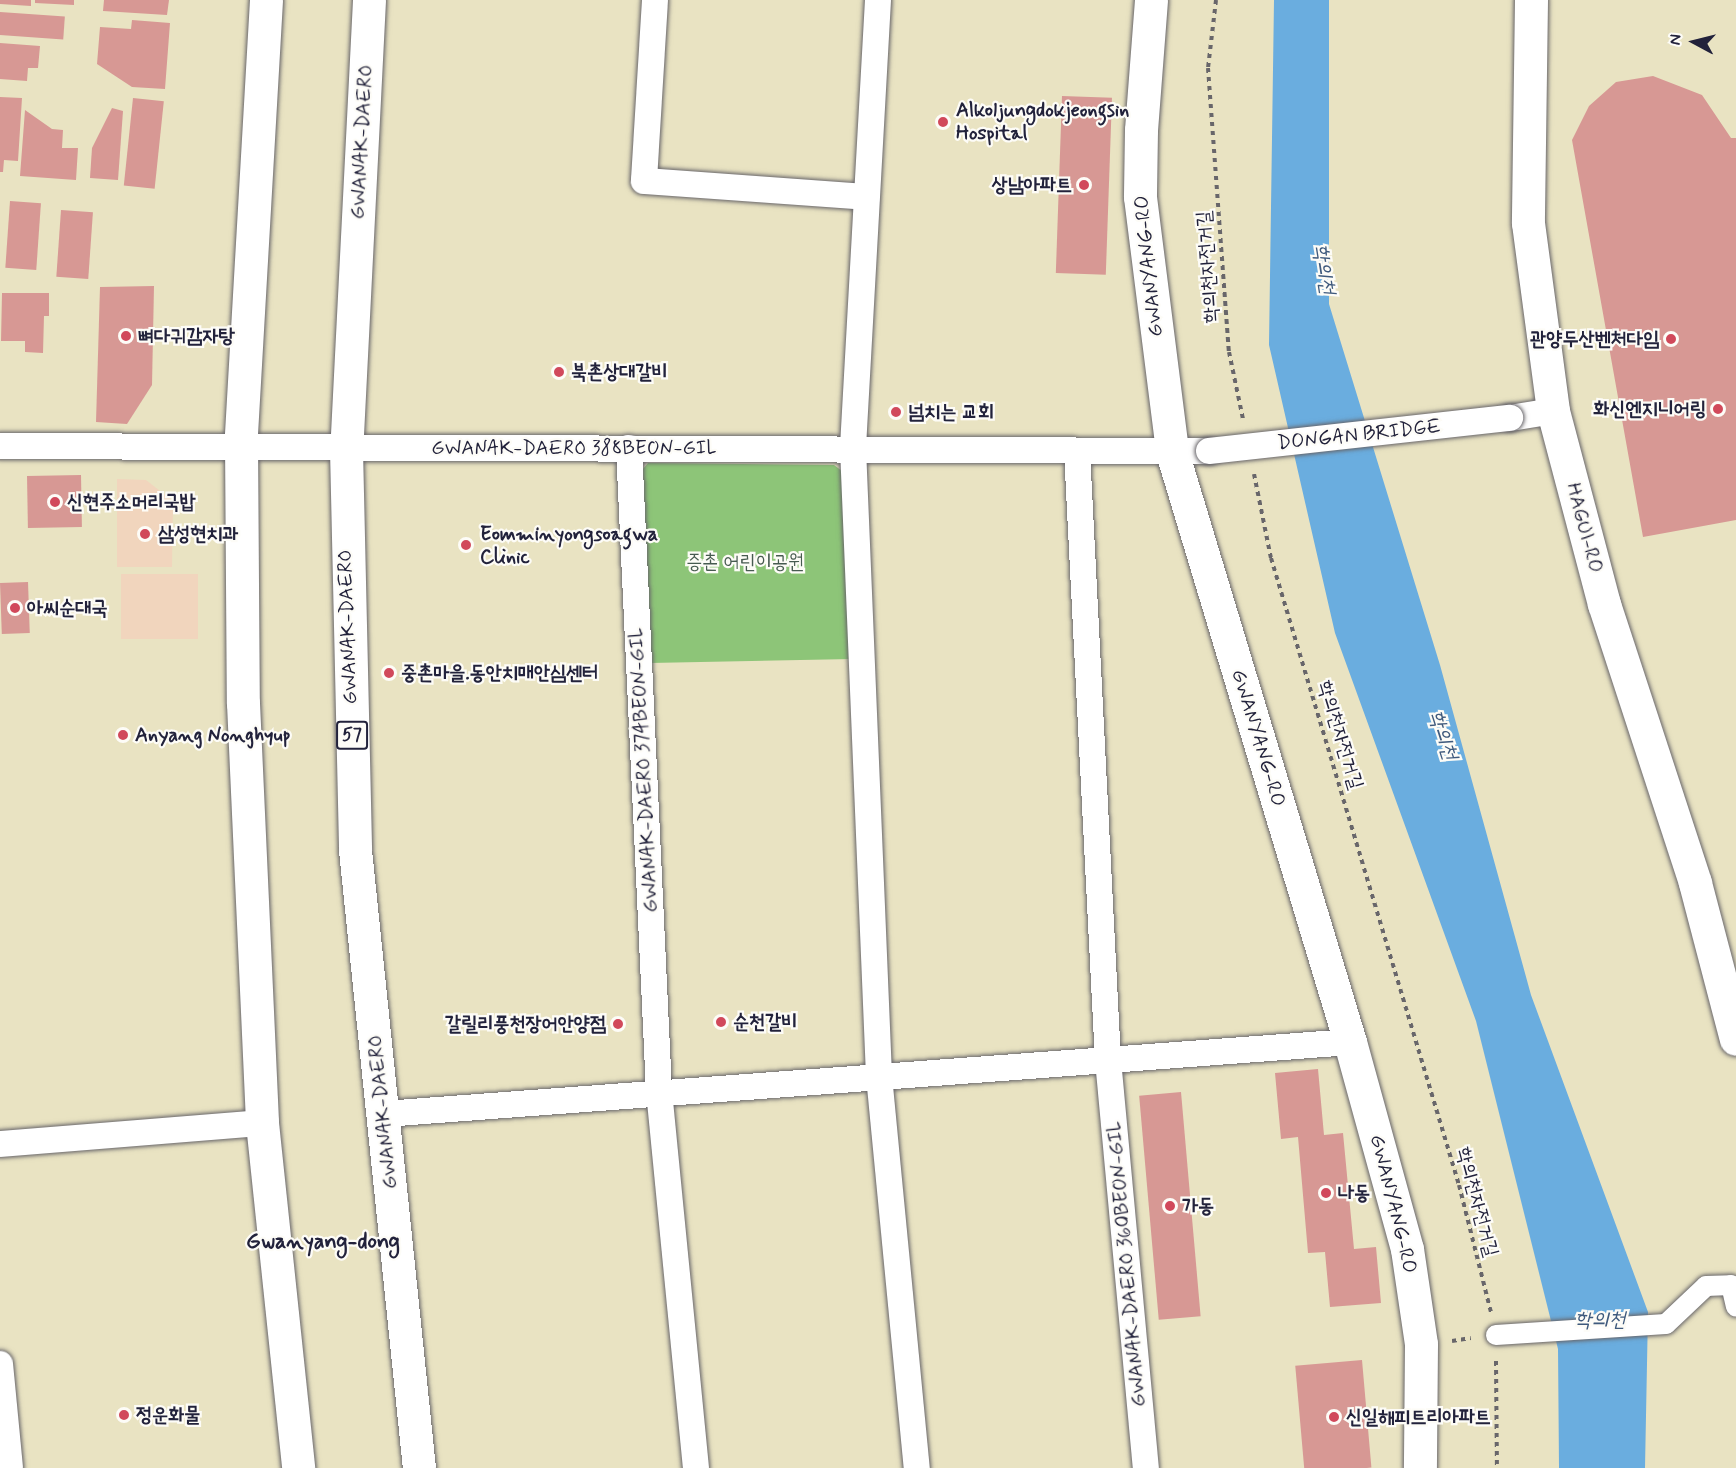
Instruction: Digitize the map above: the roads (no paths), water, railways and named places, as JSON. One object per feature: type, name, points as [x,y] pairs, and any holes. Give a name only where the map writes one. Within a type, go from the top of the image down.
[{"type":"main road","points":[[266,0],[242,447],[243,703],[262,1123],[298,1468]]},
{"type":"main road","name":"GWANAK-DAERO","points":[[369,0],[346,448],[355,850],[419,1468]]},
{"type":"main road","name":"GWANYANG-RO","points":[[1151,0],[1141,130],[1140,197],[1172,452],[1350,1042],[1407,1249],[1421,1344],[1420,1468]]},
{"type":"main road","name":"HAGUI-RO","points":[[1531,0],[1528,223],[1553,411],[1604,604],[1695,883],[1736,1039]]},
{"type":"street","points":[[655,0],[644,181],[866,197]]},
{"type":"street","points":[[878,0],[853,448],[879,1076],[917,1468]]},
{"type":"street","name":"DONGAN BRIDGE","points":[[1172,452],[1209,452],[1510,418],[1553,411]]},
{"type":"street","name":"GWANAK-DAERO 388BEON-GIL","points":[[0,446],[242,447],[296,450],[346,448],[853,448],[1172,452]]},
{"type":"street","name":"GWANAK-DAERO 374BEON-GIL","points":[[629,448],[659,1091]]},
{"type":"street","points":[[1077,451],[1108,1060]]},
{"type":"street","points":[[384,1114],[659,1091],[1350,1042]]},
{"type":"street","name":"GWANAK-DAERO 360BEON-GIL","points":[[1108,1060],[1146,1468]]},
{"type":"street","points":[[659,1091],[696,1468]]},
{"type":"street","points":[[0,1144],[262,1123]]},
{"type":"street","points":[[1506,1335],[1666,1324],[1706,1286],[1731,1285],[1736,1306]]},
{"type":"street","points":[[0,1364],[10,1468]]},
{"type":"water","name":"학의천","points":[[1274,0],[1329,0],[1329,304],[1440,665],[1531,995],[1648,1312],[1645,1468],[1559,1468],[1558,1349],[1476,1021],[1335,633],[1269,345]]},
{"type":"place","name":"Alkoljungdokjeongsin Hospital","points":[[943,122]]},
{"type":"place","name":"상남아파트","points":[[1084,185]]},
{"type":"place","name":"뼈다귀감자탕","points":[[126,336]]},
{"type":"place","name":"관양두산벤처다임","points":[[1671,339]]},
{"type":"place","name":"북촌상대갈비","points":[[559,372]]},
{"type":"place","name":"화신엔지니어링","points":[[1718,409]]},
{"type":"place","name":"넘치는 교회","points":[[896,412]]},
{"type":"place","name":"신현주소머리국밥","points":[[55,502]]},
{"type":"place","name":"삼성현치과","points":[[145,534]]},
{"type":"place","name":"Eomminyongsoagwa Clinic","points":[[466,545]]},
{"type":"place","name":"아씨순대국","points":[[15,608]]},
{"type":"place","name":"중촌마을.동안치매안심센터","points":[[389,673]]},
{"type":"place","name":"Anyang Nonghyup","points":[[123,735]]},
{"type":"place","name":"순천갈비","points":[[721,1022]]},
{"type":"place","name":"갈릴리풍천장어안양점","points":[[618,1024]]},
{"type":"place","name":"나동","points":[[1326,1193]]},
{"type":"place","name":"가동","points":[[1170,1206]]},
{"type":"place","name":"정운화물","points":[[124,1415]]},
{"type":"place","name":"신일해피트리아파트","points":[[1334,1417]]},
{"type":"district","name":"Gwanyang-dong","points":[[323,1243]]},
{"type":"park label","name":"증촌 어린이공원","points":[[745,562]]}]
